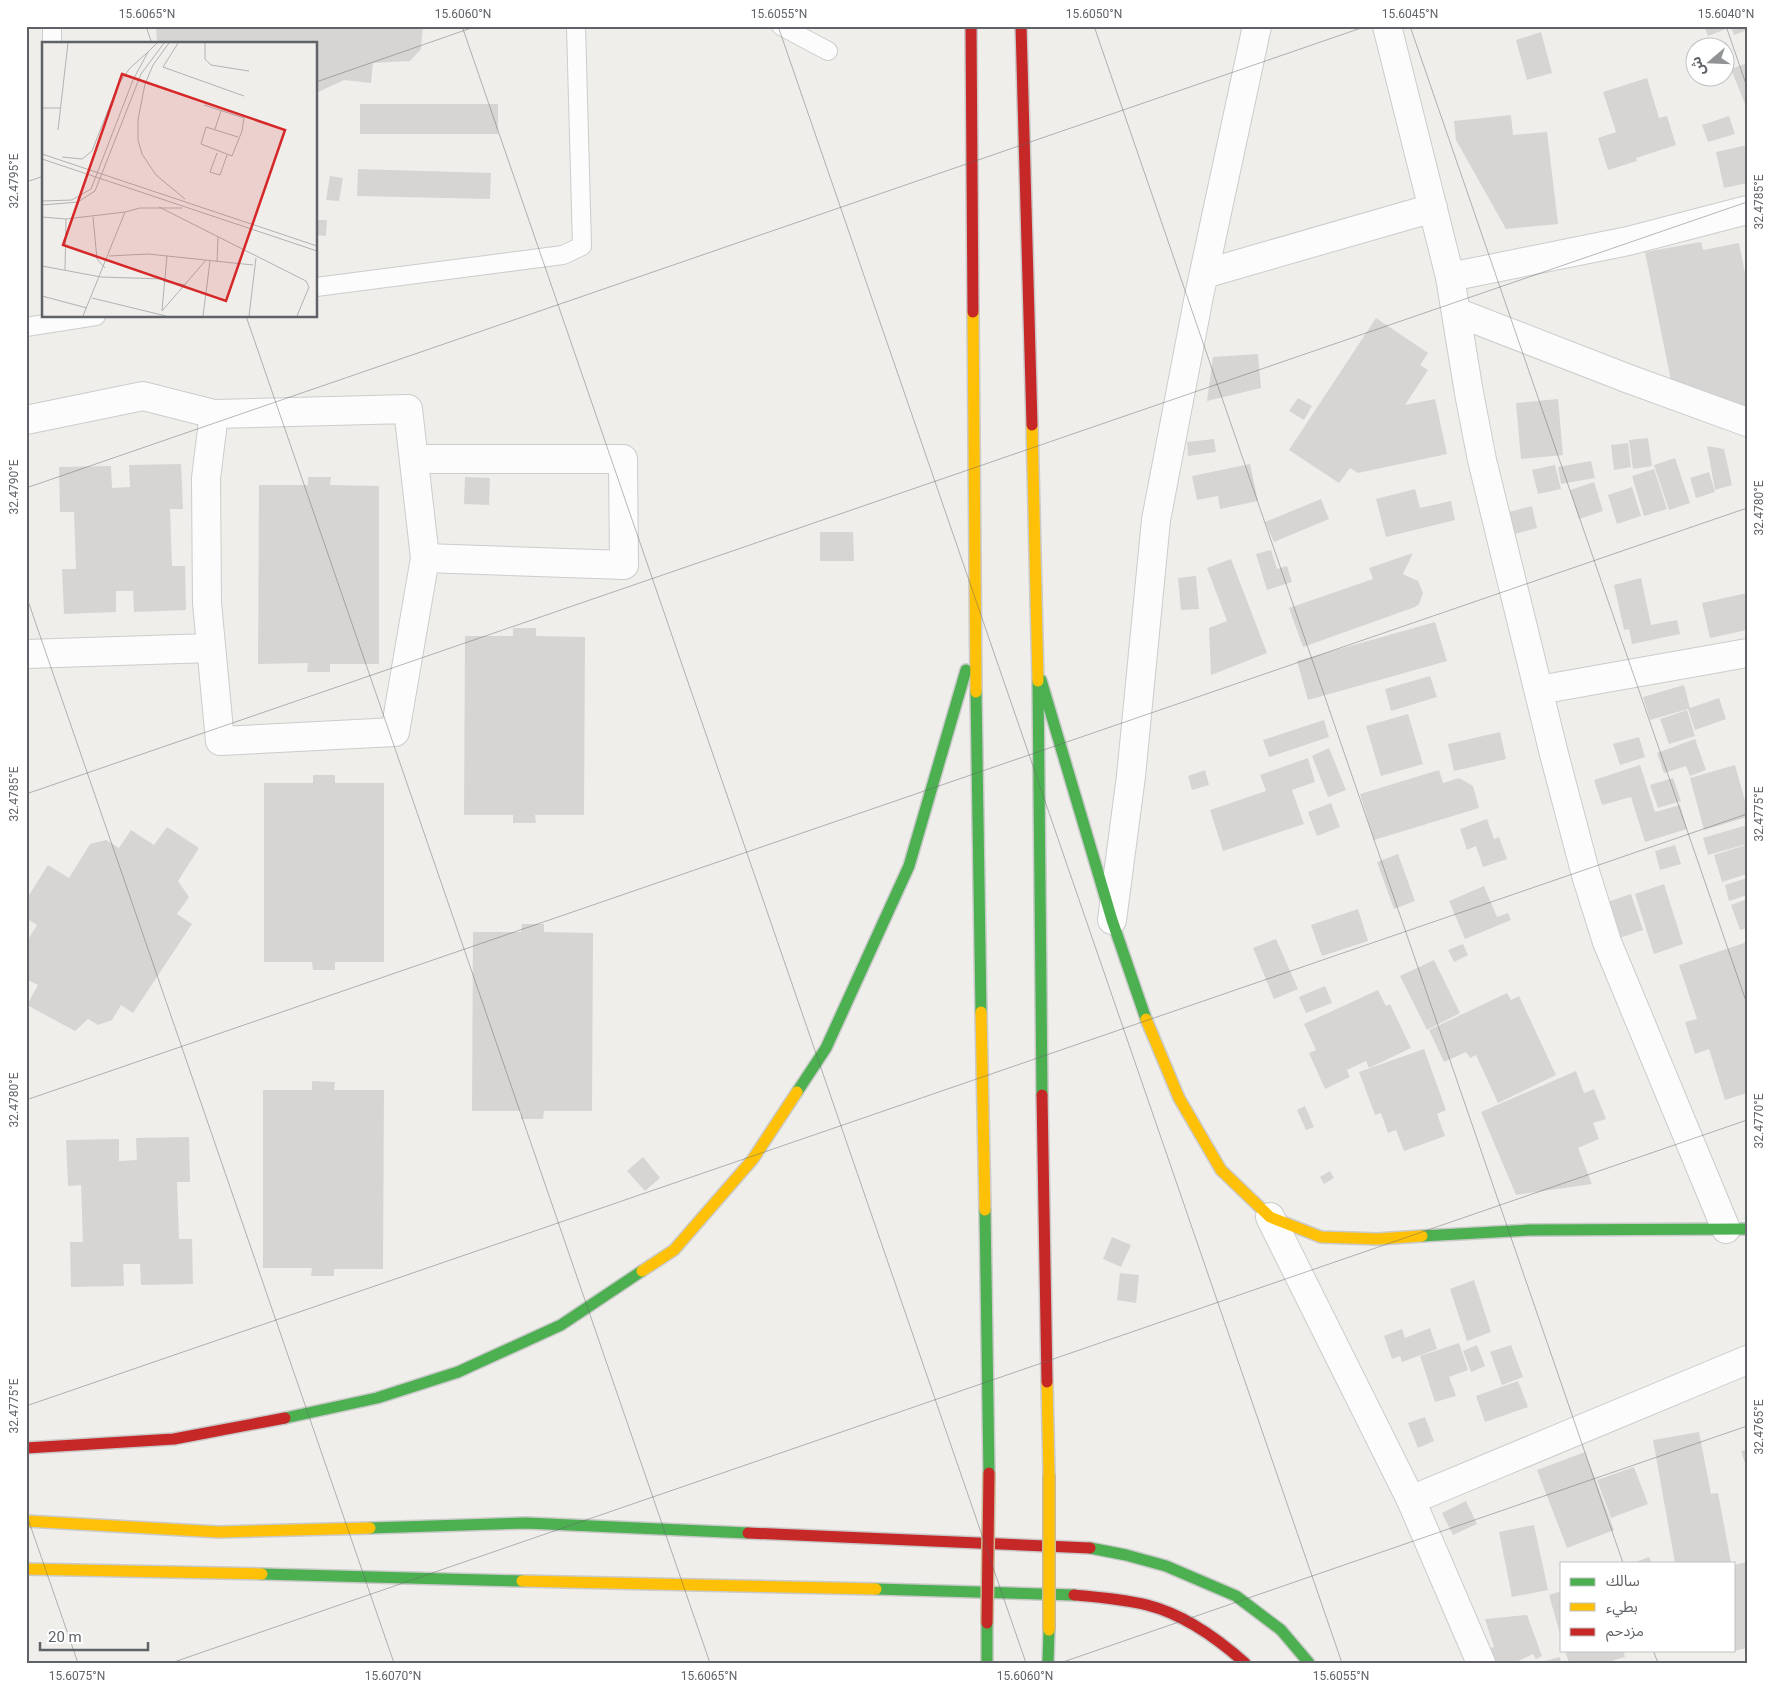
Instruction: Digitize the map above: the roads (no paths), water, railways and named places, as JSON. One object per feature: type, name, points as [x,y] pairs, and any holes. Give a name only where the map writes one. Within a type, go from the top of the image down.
[{"type":"main road","points":[[971,26],[974,643],[989,1473],[987,1663]]},
{"type":"main road","points":[[1021,26],[1038,669],[1040,1017],[1049,1475],[1048,1663]]},
{"type":"main road","points":[[26,1448],[174,1439],[283,1418],[386,1395],[458,1372],[561,1325],[674,1250],[753,1159],[826,1048],[910,866],[974,643]]},
{"type":"main road","points":[[1038,669],[1112,920],[1144,1014],[1179,1098],[1221,1170],[1270,1217],[1321,1237],[1377,1239],[1530,1230],[1736,1229]]},
{"type":"main road","points":[[26,1521],[219,1532],[526,1523],[975,1544],[1083,1547],[1126,1555],[1166,1566],[1236,1596],[1281,1630],[1309,1663]]},
{"type":"main road","points":[[26,1569],[1058,1593],[1136,1602],[1166,1611],[1196,1626],[1244,1663]]},
{"type":"street","points":[[1112,920],[1131,776],[1156,520],[1204,274],[1257,26]]},
{"type":"street","points":[[1387,26],[1450,277],[1482,460],[1586,875],[1607,942],[1736,1229]]},
{"type":"street","points":[[1204,274],[1433,208]]},
{"type":"street","points":[[1450,277],[1628,241],[1747,210]]},
{"type":"street","points":[[1456,312],[1629,379],[1747,422]]},
{"type":"street","points":[[26,420],[143,396],[214,414],[408,410],[425,558],[395,732],[220,741],[207,603],[206,478],[214,414]]},
{"type":"street","points":[[414,459],[623,459],[624,565],[425,558]]},
{"type":"street","points":[[26,654],[211,648]]},
{"type":"street","points":[[1539,690],[1747,653]]},
{"type":"street","points":[[1270,1217],[1411,1500],[1481,1663]]},
{"type":"street","points":[[1411,1500],[1747,1360]]},
{"type":"lane","points":[[52,26],[52,42]]},
{"type":"lane","points":[[318,288],[563,255],[582,246],[576,26]]},
{"type":"lane","points":[[781,26],[828,51]]},
{"type":"lane","points":[[26,327],[56,319],[69,318]]}]
